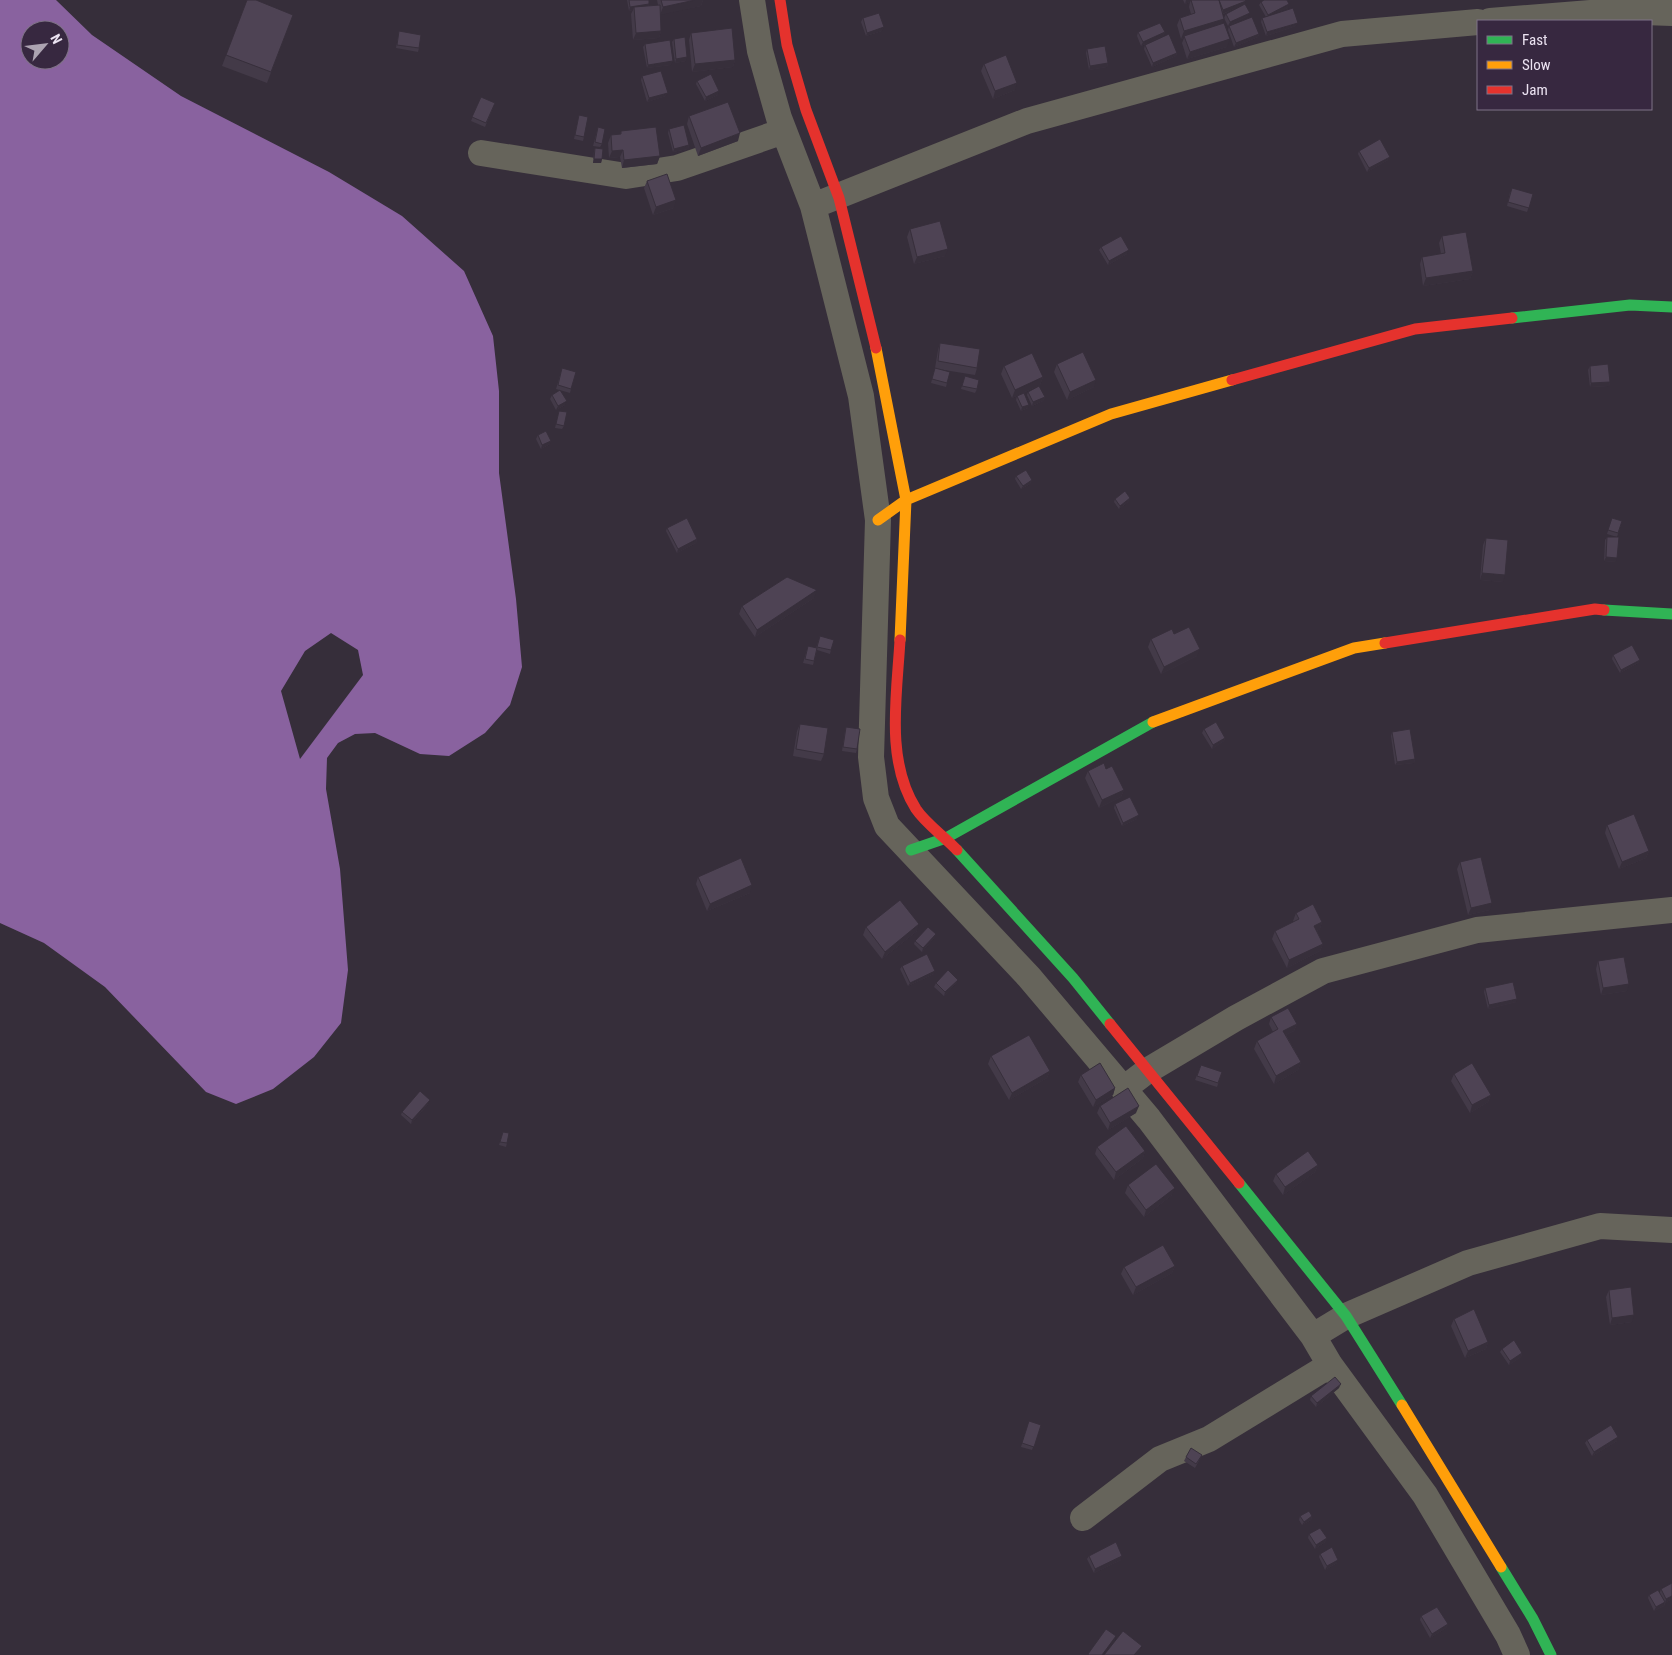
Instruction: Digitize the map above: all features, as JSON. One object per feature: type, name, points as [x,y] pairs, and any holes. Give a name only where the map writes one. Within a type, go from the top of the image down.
[{"type":"street","points":[[752,0],[760,51],[784,131],[813,206],[861,396],[878,520],[871,757],[876,798],[886,826],[911,850],[1029,977],[1150,1119],[1313,1336],[1330,1365],[1424,1495],[1508,1635],[1517,1655]]},
{"type":"street","points":[[780,0],[787,45],[806,110],[839,198],[876,346],[906,500],[895,745],[906,791],[917,811],[946,838],[1073,978],[1346,1316],[1449,1480],[1532,1619],[1551,1655]]},
{"type":"street","points":[[1502,20],[1615,11],[1672,13]]},
{"type":"street","points":[[813,206],[839,198],[1027,121],[1342,34],[1477,22]]},
{"type":"street","points":[[481,153],[626,176],[677,168],[784,131]]},
{"type":"street","points":[[878,520],[906,500],[1111,414],[1415,329],[1630,305],[1672,307]]},
{"type":"street","points":[[911,850],[946,838],[1160,718],[1354,648],[1595,609],[1672,614]]},
{"type":"street","points":[[1124,1089],[1147,1071],[1236,1018],[1323,971],[1477,930],[1672,910]]},
{"type":"street","points":[[1313,1336],[1346,1316],[1468,1263],[1600,1226],[1672,1230]]},
{"type":"street","points":[[1083,1518],[1160,1459],[1209,1438],[1330,1365]]},
{"type":"shaded area","points":[[0,0],[56,0],[92,35],[181,96],[329,172],[402,216],[464,271],[493,336],[499,391],[499,473],[516,599],[522,667],[510,705],[485,733],[449,756],[420,754],[375,733],[355,734],[338,743],[327,758],[326,789],[340,869],[348,970],[341,1023],[314,1057],[273,1089],[236,1104],[206,1092],[105,987],[44,943],[0,923]],"holes":[[[331,633],[358,650],[363,675],[300,759],[281,691],[305,651]]]},
{"type":"building","points":[[247,0],[256,0],[293,15],[271,72],[226,55]]},
{"type":"building","points":[[629,0],[649,0],[649,4],[630,7]]},
{"type":"building","points":[[661,0],[695,0],[663,7]]},
{"type":"building","points":[[1191,0],[1219,0],[1224,19],[1184,31],[1180,18],[1195,13]]},
{"type":"building","points":[[1219,0],[1245,0],[1246,1],[1223,10]]},
{"type":"building","points":[[1264,0],[1287,0],[1289,4],[1268,15],[1261,2]]},
{"type":"building","points":[[1245,4],[1250,13],[1230,22],[1226,14]]},
{"type":"building","points":[[660,5],[661,31],[636,33],[634,7]]},
{"type":"building","points":[[1293,8],[1298,23],[1267,32],[1262,18]]},
{"type":"building","points":[[879,13],[884,27],[867,33],[863,18]]},
{"type":"building","points":[[1252,17],[1259,34],[1236,43],[1229,26]]},
{"type":"building","points":[[1160,23],[1165,32],[1143,42],[1138,32]]},
{"type":"building","points":[[1224,23],[1230,39],[1190,52],[1184,36]]},
{"type":"building","points":[[732,28],[735,60],[695,64],[691,33]]},
{"type":"building","points":[[399,31],[421,35],[419,48],[397,45]]},
{"type":"building","points":[[1169,34],[1177,53],[1153,63],[1145,45]]},
{"type":"building","points":[[685,37],[687,57],[676,59],[674,39]]},
{"type":"building","points":[[670,40],[673,61],[648,65],[645,44]]},
{"type":"building","points":[[1105,46],[1108,63],[1090,66],[1087,49]]},
{"type":"building","points":[[1006,55],[1017,83],[995,91],[984,64]]},
{"type":"building","points":[[661,71],[668,93],[649,98],[642,76]]},
{"type":"building","points":[[711,74],[719,91],[706,97],[697,81]]},
{"type":"building","points":[[481,97],[495,103],[486,123],[472,117]]},
{"type":"building","points":[[728,102],[740,133],[701,148],[689,116]]},
{"type":"building","points":[[579,115],[588,117],[584,137],[575,135]]},
{"type":"building","points":[[684,125],[689,145],[674,149],[669,129]]},
{"type":"building","points":[[598,127],[605,129],[602,144],[595,142]]},
{"type":"building","points":[[656,127],[660,156],[624,160],[623,150],[612,151],[611,135],[621,134],[621,131]]},
{"type":"building","points":[[1380,139],[1390,157],[1369,168],[1359,151]]},
{"type":"building","points":[[595,148],[603,149],[602,159],[594,159]]},
{"type":"building","points":[[667,174],[676,200],[656,207],[647,181]]},
{"type":"building","points":[[1512,188],[1533,194],[1529,208],[1508,202]]},
{"type":"building","points":[[940,221],[948,249],[917,257],[910,229]]},
{"type":"building","points":[[1466,232],[1473,271],[1426,278],[1422,257],[1445,253],[1442,236]]},
{"type":"building","points":[[1121,236],[1129,250],[1109,261],[1101,247]]},
{"type":"building","points":[[940,343],[980,349],[977,368],[938,361]]},
{"type":"building","points":[[1083,352],[1096,380],[1070,392],[1057,364]]},
{"type":"building","points":[[1032,353],[1043,377],[1015,390],[1004,366]]},
{"type":"building","points":[[1608,364],[1610,382],[1591,383],[1590,366]]},
{"type":"building","points":[[562,368],[576,372],[571,389],[558,385]]},
{"type":"building","points":[[935,368],[950,372],[947,383],[932,379]]},
{"type":"building","points":[[965,376],[979,380],[977,389],[962,386]]},
{"type":"building","points":[[1039,386],[1045,397],[1033,402],[1028,392]]},
{"type":"building","points":[[560,390],[567,401],[558,406],[552,395]]},
{"type":"building","points":[[1024,393],[1029,405],[1022,407],[1017,396]]},
{"type":"building","points":[[559,411],[567,412],[564,426],[556,424]]},
{"type":"building","points":[[546,431],[551,441],[542,445],[538,435]]},
{"type":"building","points":[[1026,470],[1032,480],[1023,486],[1016,476]]},
{"type":"building","points":[[1125,491],[1130,498],[1120,506],[1115,499]]},
{"type":"building","points":[[687,518],[697,539],[678,549],[667,528]]},
{"type":"building","points":[[1612,518],[1622,521],[1618,533],[1608,530]]},
{"type":"building","points":[[1607,537],[1619,537],[1617,558],[1606,557]]},
{"type":"building","points":[[1486,538],[1508,540],[1505,575],[1482,573]]},
{"type":"building","points":[[787,577],[817,590],[757,630],[742,606]]},
{"type":"building","points":[[1189,627],[1200,649],[1164,667],[1151,639],[1172,629],[1174,634]]},
{"type":"building","points":[[820,636],[834,640],[831,650],[817,647]]},
{"type":"building","points":[[1632,645],[1640,660],[1621,670],[1613,655]]},
{"type":"building","points":[[808,646],[817,648],[814,661],[805,659]]},
{"type":"building","points":[[1216,722],[1225,738],[1213,745],[1204,729]]},
{"type":"building","points":[[800,724],[828,728],[824,754],[796,749]]},
{"type":"building","points":[[846,727],[860,729],[857,749],[843,747]]},
{"type":"building","points":[[1410,729],[1415,759],[1397,762],[1392,732]]},
{"type":"building","points":[[1104,763],[1106,769],[1112,766],[1124,790],[1102,800],[1088,771]]},
{"type":"building","points":[[1130,797],[1139,815],[1123,823],[1115,804]]},
{"type":"building","points":[[1634,814],[1649,851],[1622,862],[1607,825]]},
{"type":"building","points":[[1481,857],[1492,903],[1471,908],[1460,862]]},
{"type":"building","points":[[741,858],[752,885],[710,904],[698,877]]},
{"type":"building","points":[[900,900],[919,924],[885,952],[866,927]]},
{"type":"building","points":[[1313,904],[1322,922],[1314,926],[1323,944],[1289,960],[1275,931],[1299,919],[1296,913]]},
{"type":"building","points":[[928,927],[936,934],[923,948],[915,941]]},
{"type":"building","points":[[927,954],[935,971],[910,983],[902,966]]},
{"type":"building","points":[[1624,957],[1629,984],[1603,988],[1598,961]]},
{"type":"building","points":[[948,970],[958,980],[945,992],[936,983]]},
{"type":"building","points":[[1513,982],[1517,999],[1489,1005],[1485,988]]},
{"type":"building","points":[[1288,1008],[1297,1024],[1283,1031],[1301,1062],[1276,1076],[1257,1041],[1278,1029],[1271,1017]]},
{"type":"building","points":[[1029,1035],[1050,1071],[1012,1093],[991,1056]]},
{"type":"building","points":[[1100,1063],[1115,1088],[1096,1100],[1081,1075]]},
{"type":"building","points":[[1472,1063],[1491,1095],[1472,1105],[1454,1074]]},
{"type":"building","points":[[1201,1065],[1222,1072],[1218,1083],[1197,1076]]},
{"type":"building","points":[[1128,1088],[1139,1106],[1110,1123],[1100,1106]]},
{"type":"building","points":[[420,1091],[430,1100],[412,1120],[402,1112]]},
{"type":"building","points":[[1126,1126],[1145,1151],[1116,1172],[1097,1147]]},
{"type":"building","points":[[503,1132],[509,1133],[507,1143],[500,1142]]},
{"type":"building","points":[[1308,1151],[1318,1165],[1285,1187],[1276,1174]]},
{"type":"building","points":[[1156,1164],[1175,1188],[1146,1210],[1128,1185]]},
{"type":"building","points":[[1163,1245],[1175,1266],[1136,1287],[1124,1267]]},
{"type":"building","points":[[1631,1287],[1634,1315],[1612,1318],[1609,1290]]},
{"type":"building","points":[[1474,1309],[1488,1342],[1468,1351],[1454,1319]]},
{"type":"building","points":[[1514,1340],[1522,1353],[1510,1361],[1502,1349]]},
{"type":"building","points":[[1335,1377],[1341,1384],[1317,1403],[1311,1396]]},
{"type":"building","points":[[1029,1421],[1041,1425],[1034,1447],[1022,1443]]},
{"type":"building","points":[[1611,1425],[1618,1437],[1594,1452],[1587,1440]]},
{"type":"building","points":[[1191,1448],[1202,1455],[1196,1464],[1186,1457]]},
{"type":"building","points":[[1309,1511],[1312,1516],[1304,1522],[1300,1516]]},
{"type":"building","points":[[1320,1528],[1327,1538],[1316,1545],[1309,1534]]},
{"type":"building","points":[[1116,1542],[1122,1556],[1095,1569],[1089,1556]]},
{"type":"building","points":[[1332,1547],[1338,1560],[1327,1566],[1320,1554]]},
{"type":"building","points":[[1672,1583],[1672,1596],[1666,1599],[1661,1589]]},
{"type":"building","points":[[1658,1590],[1665,1602],[1656,1607],[1649,1595]]},
{"type":"building","points":[[1437,1607],[1448,1624],[1432,1634],[1421,1616]]},
{"type":"building","points":[[1106,1629],[1116,1636],[1102,1655],[1089,1655],[1088,1654]]},
{"type":"building","points":[[1123,1631],[1142,1646],[1134,1655],[1104,1655]]},
{"type":"traffic: fast","points":[[1512,318],[1630,305],[1672,307]]},
{"type":"traffic: fast","points":[[1604,610],[1672,614]]},
{"type":"traffic: fast","points":[[911,850],[946,838],[1153,722]]},
{"type":"traffic: fast","points":[[957,850],[1073,978],[1110,1024]]},
{"type":"traffic: fast","points":[[1239,1183],[1346,1316],[1402,1405]]},
{"type":"traffic: fast","points":[[1501,1567],[1533,1619],[1551,1655]]},
{"type":"traffic: slow","points":[[876,348],[906,500],[900,640]]},
{"type":"traffic: slow","points":[[878,520],[906,500],[1111,414],[1232,380]]},
{"type":"traffic: slow","points":[[1153,722],[1354,648],[1385,643]]},
{"type":"traffic: slow","points":[[1402,1405],[1501,1567]]},
{"type":"traffic: jam","points":[[780,0],[787,45],[806,110],[839,198],[876,348]]},
{"type":"traffic: jam","points":[[1232,380],[1415,329],[1512,318]]},
{"type":"traffic: jam","points":[[1385,643],[1595,609],[1604,610]]},
{"type":"traffic: jam","points":[[900,640],[895,727],[900,770],[906,790],[916,809],[957,850]]},
{"type":"traffic: jam","points":[[1110,1024],[1239,1183]]}]
